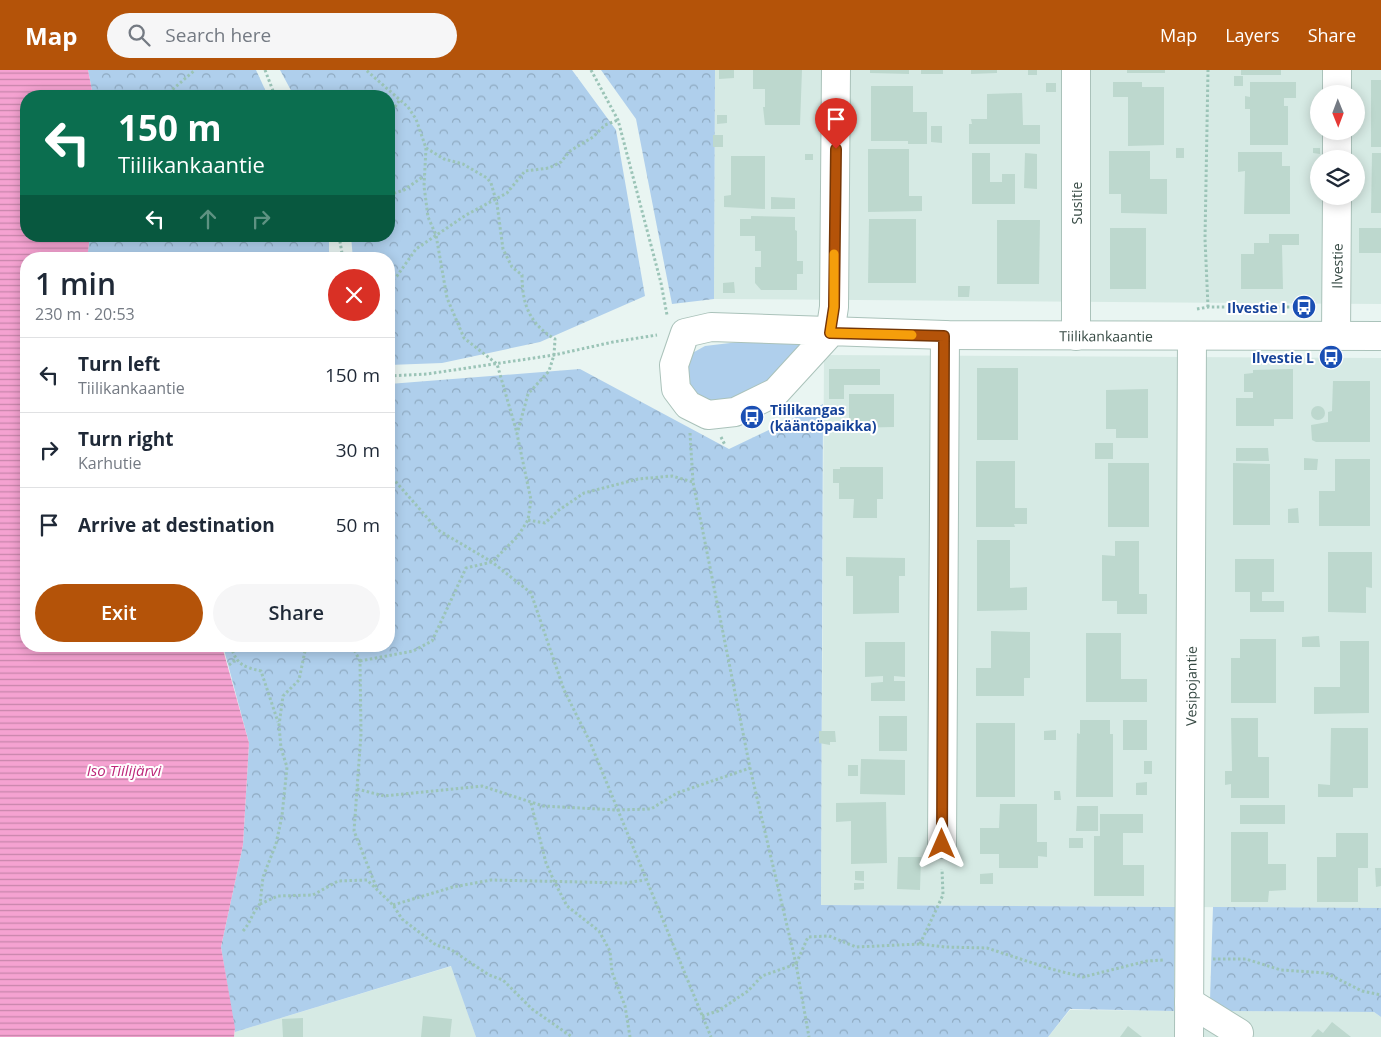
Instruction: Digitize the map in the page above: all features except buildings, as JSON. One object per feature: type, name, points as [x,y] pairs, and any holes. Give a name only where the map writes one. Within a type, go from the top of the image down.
[{"type":"street","points":[[678,333],[674,365],[676,389],[688,405],[708,415],[735,412],[776,392],[830,333],[834,307],[836,70]]},
{"type":"street","name":"Susitie","points":[[1076,70],[1076,336]]},
{"type":"street","points":[[1337,70],[1337,85]]},
{"type":"street","name":"Ilvestie","points":[[1336,336],[1337,205]]},
{"type":"street","name":"Tiilikankaantie","points":[[678,333],[711,327],[944,336],[1381,336]]},
{"type":"street","points":[[942,844],[944,336]]},
{"type":"street","name":"Vesipojantie","points":[[1189,1037],[1192,336]]},
{"type":"street","points":[[1189,1002],[1239,1033],[1236,1037]]},
{"type":"path","points":[[172,90],[195,70]]},
{"type":"path","points":[[265,70],[273,90]]},
{"type":"path","points":[[366,70],[387,90]]},
{"type":"path","points":[[395,375],[427,374],[497,364],[554,355],[613,342],[678,333],[661,283],[618,120],[591,70]]},
{"type":"path","points":[[1208,70],[1205,239],[1208,307]]},
{"type":"path","points":[[360,661],[412,651],[432,641],[466,568],[492,562],[518,536],[528,520],[531,500],[517,434],[497,364],[464,338],[447,298],[436,235],[428,217],[425,175],[426,148],[416,119],[395,97]]},
{"type":"path","points":[[395,107],[399,101]]},
{"type":"path","points":[[395,278],[410,255],[436,235],[507,193],[525,171],[549,168],[561,162],[570,151],[593,137],[605,126],[618,120]]},
{"type":"path","points":[[426,148],[444,159],[463,164],[487,178],[491,183],[503,249],[512,268],[522,275],[522,294],[532,321],[555,339],[554,355],[549,372],[528,394],[517,434]]},
{"type":"path","points":[[395,193],[404,190],[425,175]]},
{"type":"path","points":[[688,405],[693,482],[750,768],[796,964],[809,1037]]},
{"type":"path","points":[[528,520],[545,523],[559,510],[584,493],[638,479],[672,476],[693,482]]},
{"type":"path","points":[[395,481],[438,530],[492,562],[531,593],[548,636],[564,690],[590,742],[616,810],[711,1037]]},
{"type":"path","points":[[233,652],[235,660],[243,667],[260,671],[279,725]]},
{"type":"path","points":[[260,904],[263,877],[276,844],[282,816],[287,767],[281,748],[279,725],[283,696],[299,680],[305,652]]},
{"type":"path","points":[[355,652],[360,661],[361,734],[354,831],[378,892]]},
{"type":"path","points":[[229,665],[235,660]]},
{"type":"path","points":[[357,789],[384,796],[482,786],[543,806],[616,810],[651,809],[677,793],[750,768]]},
{"type":"path","points":[[531,802],[546,863],[554,882],[567,906],[599,931],[610,951],[612,972],[625,1006],[630,1037]]},
{"type":"path","points":[[920,944],[943,894],[942,844]]},
{"type":"path","points":[[243,931],[248,925],[252,912],[260,904],[278,896],[313,895],[338,880],[367,880],[393,905],[402,919],[436,945],[450,949],[488,975],[503,980],[532,1009],[572,1037]]},
{"type":"path","points":[[393,905],[453,887],[491,880],[624,883],[645,880]]},
{"type":"path","points":[[702,1016],[718,1011],[748,991],[762,976],[796,964],[808,937],[829,936],[856,947],[920,944],[987,948],[1051,969],[1083,977],[1147,961],[1246,959],[1281,970],[1326,973],[1362,991],[1381,995]]},
{"type":"shaded area","points":[[715,70],[1381,70],[1381,304],[714,299]]},
{"type":"shaded area","points":[[824,355],[1381,358],[1381,908],[821,905]]},
{"type":"shaded area","points":[[452,966],[476,1037],[234,1037],[235,1032]]},
{"type":"shaded area","points":[[1070,1010],[1374,1012],[1381,1017],[1381,1037],[1048,1037]]},
{"type":"green space","points":[[88,70],[256,70],[265,90],[92,90]]},
{"type":"green space","points":[[280,70],[572,70],[616,130],[645,296],[540,342],[442,363],[395,365],[395,252],[352,252],[352,242],[395,242],[395,90],[291,90]]},
{"type":"green space","points":[[601,70],[715,70],[714,299],[672,304],[636,119]]},
{"type":"green space","points":[[89,242],[329,242],[329,252],[88,252]]},
{"type":"green space","points":[[747,341],[807,342],[753,397],[720,404],[695,396],[686,387],[687,356],[705,346]]},
{"type":"green space","points":[[580,369],[729,449],[823,404],[821,905],[1175,907],[1174,1011],[1070,1009],[1048,1037],[476,1037],[451,966],[235,1032],[221,947],[243,845],[249,743],[225,652],[395,652],[395,384]]},
{"type":"green space","points":[[1213,907],[1381,908],[1381,1017],[1374,1012],[1220,1011],[1210,1000]]},
{"type":"water","name":"Iso Tiilijärvi","points":[[0,70],[88,70],[92,90],[20,90],[20,242],[89,242],[88,252],[20,252],[20,652],[224,652],[249,743],[243,845],[221,947],[235,1028],[234,1037],[0,1037]]},
{"type":"slow traffic","points":[[834,254],[834,307],[830,333],[912,335]]},
{"type":"place","name":"Ilvestie I","points":[[1304,307]]},
{"type":"place","name":"Ilvestie L","points":[[1331,357]]},
{"type":"place","name":"Tiilikangas (kääntöpaikka)","points":[[752,417]]},
{"type":"route","points":[[836,149],[834,307],[830,333],[944,336],[942,844]]}]
